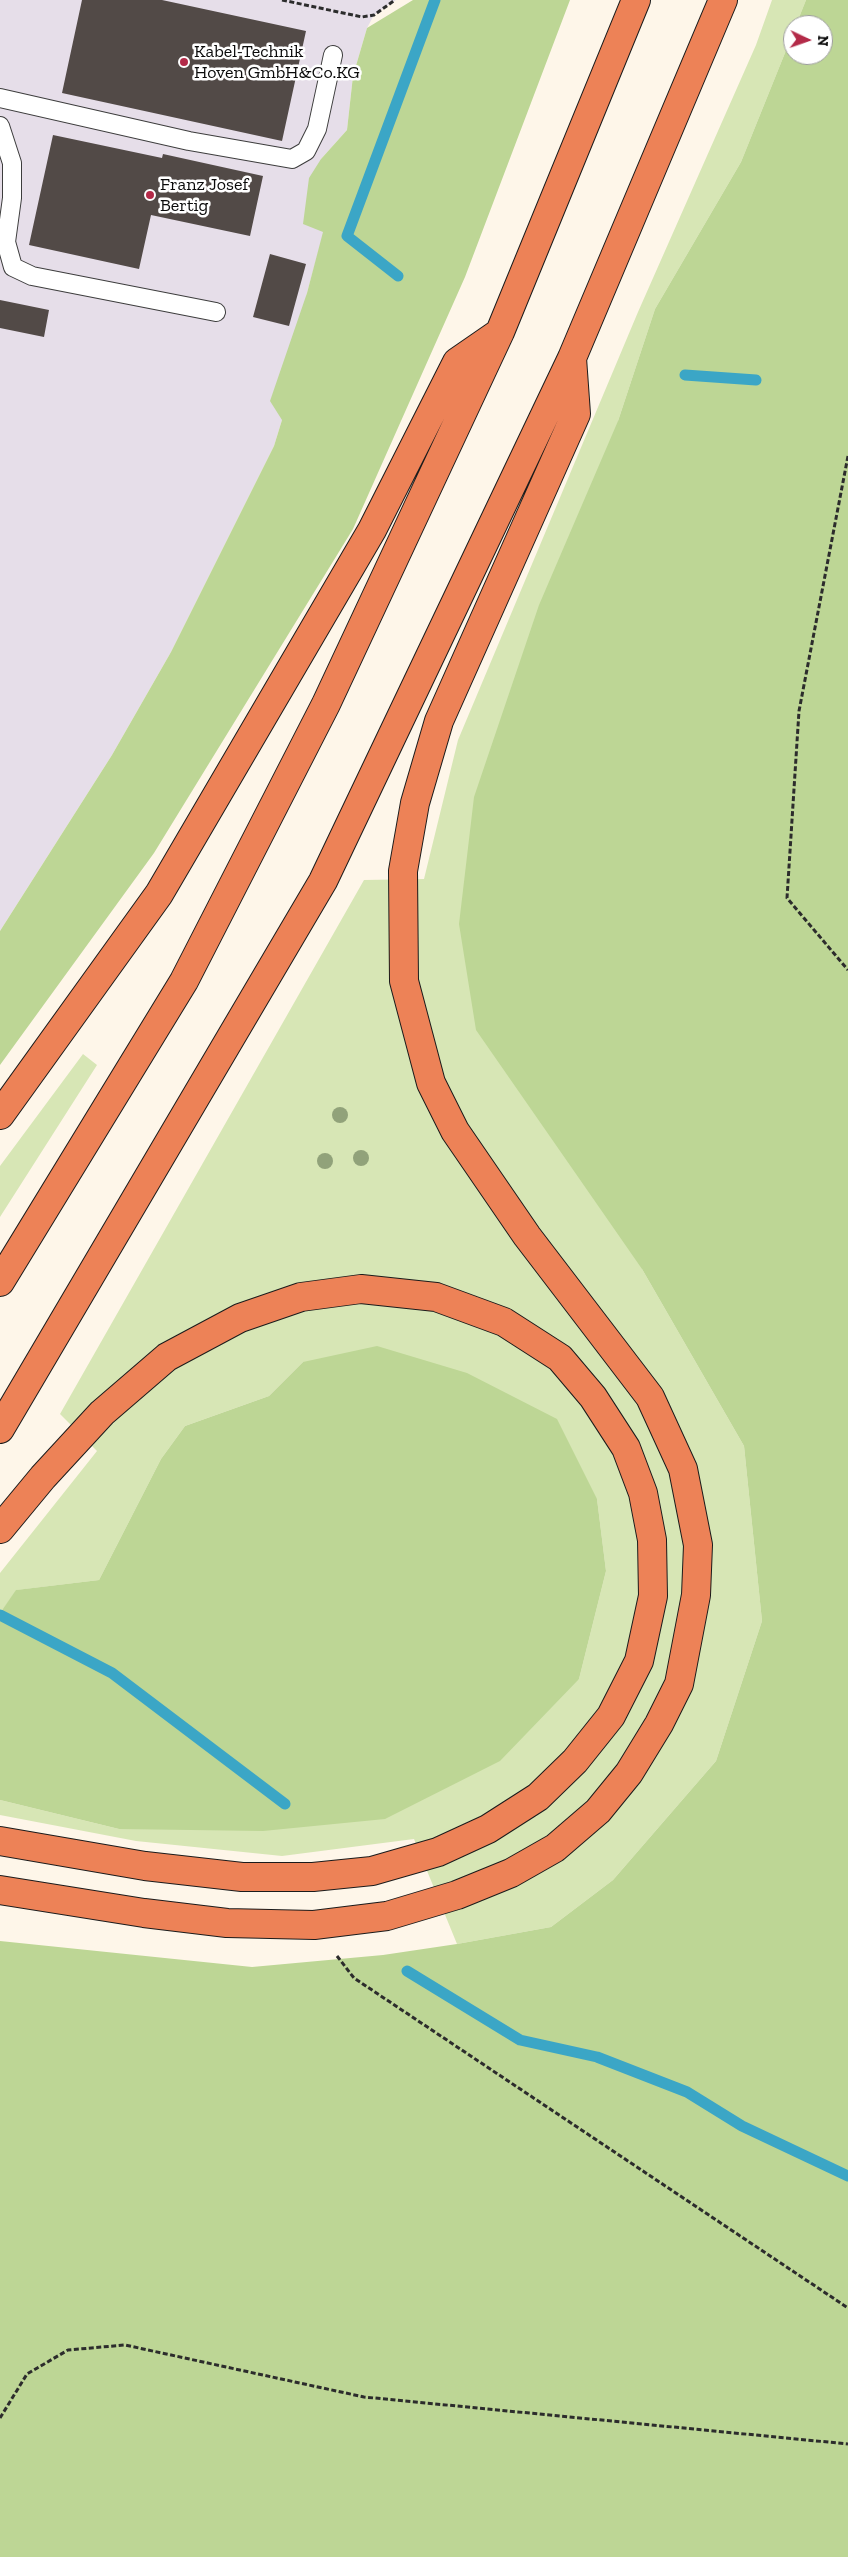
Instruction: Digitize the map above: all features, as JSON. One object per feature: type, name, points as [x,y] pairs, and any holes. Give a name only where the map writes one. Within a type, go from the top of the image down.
[{"type":"highway","points":[[0,1282],[184,981],[326,704],[500,332],[636,0]]},
{"type":"highway","points":[[0,1429],[323,881],[572,358],[724,0]]},
{"type":"highway","points":[[0,1115],[159,894],[372,530],[457,362],[500,332]]},
{"type":"highway","points":[[0,1890],[144,1913],[227,1923],[314,1925],[386,1916],[457,1895],[511,1872],[556,1848],[604,1804],[629,1773],[659,1724],[679,1684],[696,1595],[698,1545],[682,1469],[650,1397],[527,1236],[455,1131],[431,1083],[404,981],[403,871],[415,803],[439,722],[576,414],[572,358]]},
{"type":"highway","points":[[0,1529],[43,1477],[102,1413],[167,1357],[240,1318],[301,1297],[361,1289],[436,1297],[504,1322],[560,1358],[593,1397],[626,1448],[640,1484],[652,1540],[653,1596],[639,1662],[611,1716],[575,1762],[538,1797],[488,1829],[438,1852],[372,1871],[313,1877],[242,1877],[145,1866],[0,1841]]},
{"type":"lane","points":[[0,98],[189,142],[292,159],[306,151],[317,129],[333,55]]},
{"type":"lane","points":[[0,126],[12,163],[12,198],[6,242],[13,267],[32,276],[216,312]]},
{"type":"path","points":[[282,0],[362,16],[374,14],[395,0]]},
{"type":"path","points":[[848,456],[799,711],[786,898],[848,970]]},
{"type":"path","points":[[314,1925],[354,1978],[848,2308]]},
{"type":"path","points":[[0,2418],[27,2374],[68,2350],[124,2345],[364,2397],[848,2444]]},
{"type":"shaded area","points":[[0,0],[396,0],[374,15],[367,28],[353,76],[347,130],[321,159],[324,231],[307,293],[282,420],[274,446],[171,652],[112,755],[0,931]]},
{"type":"green space","points":[[413,0],[570,0],[465,277],[353,529],[154,853],[0,1065],[0,931],[112,755],[171,652],[274,446],[282,420],[270,401],[307,293],[323,232],[303,224],[309,178],[321,159],[347,130],[353,76],[367,28]]},
{"type":"green space","points":[[772,0],[806,0],[800,15],[783,15],[783,58],[741,162],[655,309],[618,421],[642,1269],[744,1446],[762,1621],[716,1761],[613,1880],[551,1927],[457,1944],[414,1839],[282,1856],[136,1841],[0,1815],[0,1800],[119,1829],[579,1679],[606,1571],[597,1499],[303,1362],[269,1396],[185,1426],[161,1459],[99,1580],[17,1590],[0,1613],[0,1573],[97,1451],[60,1414],[364,880],[424,879],[458,740],[638,312],[756,45]]},
{"type":"green space","points":[[806,0],[848,0],[848,2557],[0,2557],[0,1941],[252,1967],[383,1955],[551,1927],[613,1880],[716,1761],[762,1621],[744,1446],[642,1269],[476,1030],[459,924],[474,797],[539,605],[618,421],[655,309],[741,162],[783,58],[783,65],[833,65],[833,15],[800,15]]},
{"type":"green space","points":[[83,1054],[97,1065],[0,1217],[0,1166]]},
{"type":"green space","points":[[377,1346],[467,1373],[557,1419],[597,1499],[606,1571],[579,1679],[500,1761],[385,1819],[263,1831],[119,1829],[0,1800],[0,1613],[16,1590],[99,1580],[161,1459],[185,1426],[269,1396],[303,1362]]},
{"type":"building","name":"Kabel-Technik Hoven GmbH&Co.KG","points":[[82,0],[162,0],[306,31],[282,141],[62,93]]},
{"type":"building","name":"Franz Josef Bertig","points":[[53,135],[162,158],[163,154],[263,176],[250,236],[151,215],[139,269],[29,245]]},
{"type":"building","points":[[270,254],[306,264],[289,326],[253,317]]},
{"type":"building","points":[[0,300],[49,310],[44,337],[0,328]]},
{"type":"waterway","points":[[398,276],[347,236],[435,0]]},
{"type":"waterway","points":[[685,375],[756,380]]},
{"type":"waterway","points":[[0,1615],[112,1673],[285,1804]]},
{"type":"waterway","points":[[407,1971],[520,2040],[597,2057],[687,2092],[742,2126],[848,2176]]},
{"type":"place","name":"Kabel-Technik Hoven GmbH&Co.KG","points":[[184,62]]},
{"type":"place","name":"Franz Josef Bertig","points":[[150,195]]}]
